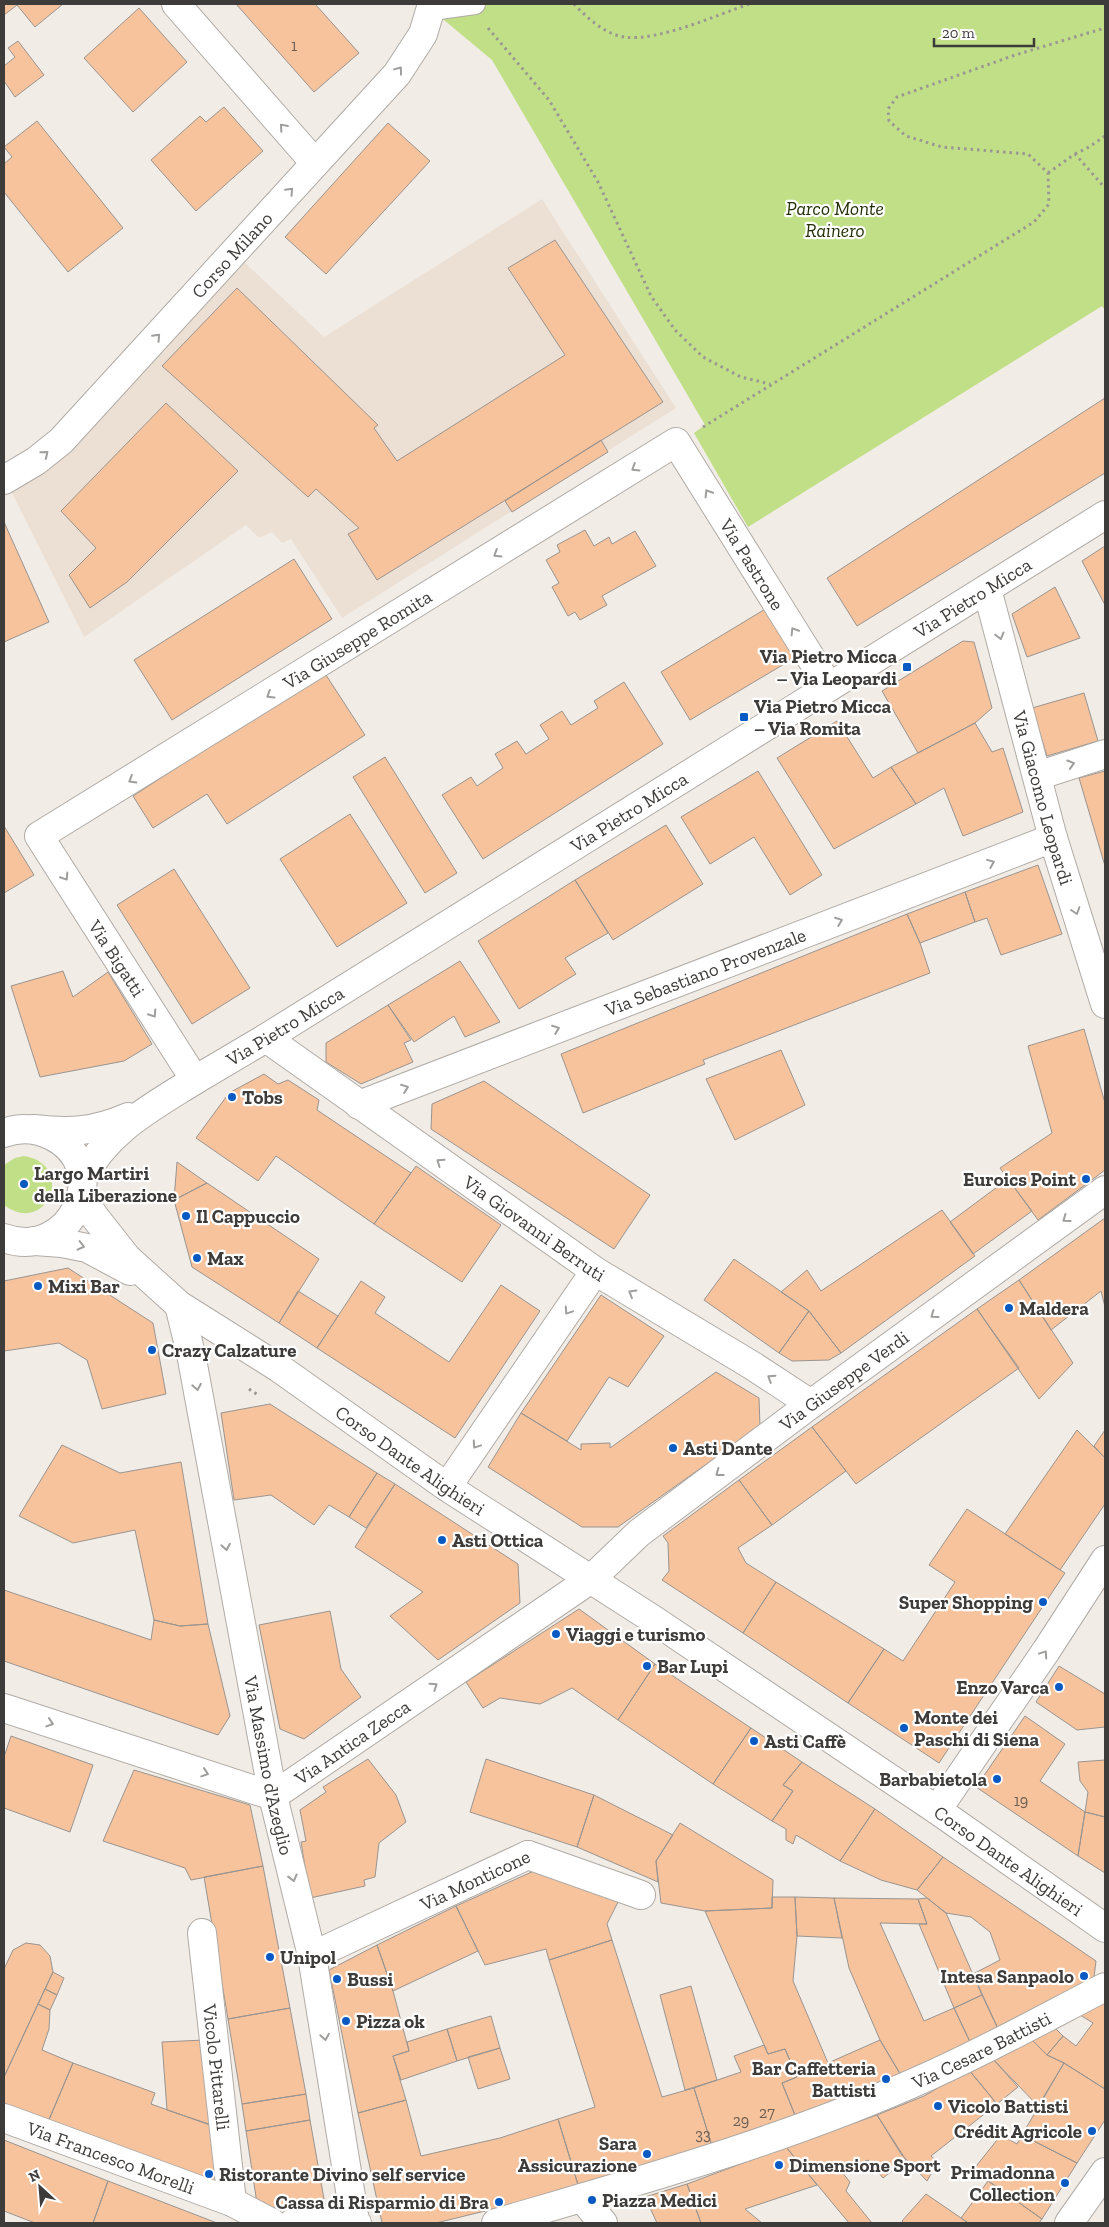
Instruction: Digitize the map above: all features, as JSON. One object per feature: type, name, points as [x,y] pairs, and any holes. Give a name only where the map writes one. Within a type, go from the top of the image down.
[{"type":"street","points":[[176,4],[315,164]]},
{"type":"street","name":"Corso Milano","points":[[4,480],[36,461],[61,441],[397,74],[423,34],[432,7]]},
{"type":"street","name":"Via Pastrone","points":[[676,442],[829,687]]},
{"type":"street","name":"Via Giuseppe Romita","points":[[39,836],[676,442]]},
{"type":"street","name":"Via Pietro Micca","points":[[82,1188],[99,1151],[110,1138],[152,1107],[266,1038],[1105,515]]},
{"type":"street","name":"Via Giacomo Leopardi","points":[[987,589],[1053,838],[1105,1004]]},
{"type":"street","points":[[1037,776],[1105,754]]},
{"type":"street","name":"Via Bigatti","points":[[39,836],[195,1080]]},
{"type":"street","name":"Via Sebastiano Provenzale","points":[[359,1105],[1053,838]]},
{"type":"street","name":"Via Giovanni Berruti","points":[[266,1038],[595,1271],[812,1404]]},
{"type":"street","name":"Via Pietro Micca","points":[[13,1132],[81,1132],[113,1123],[152,1107]]},
{"type":"street","points":[[13,1132],[48,1134],[64,1144],[78,1162],[82,1188],[70,1221],[47,1238],[17,1242]]},
{"type":"street","name":"Corso Dante Alighieri","points":[[82,1188],[127,1258],[172,1299]]},
{"type":"street","name":"Via Giuseppe Verdi","points":[[591,1580],[639,1533],[1105,1190]]},
{"type":"street","name":"Corso Dante Alighieri","points":[[17,1242],[62,1243],[87,1248],[172,1299],[279,1368],[447,1487],[591,1580],[937,1810],[1105,1928]]},
{"type":"street","points":[[447,1487],[595,1271]]},
{"type":"street","name":"Via Massimo d'Azeglio","points":[[172,1299],[193,1364],[273,1796],[312,1956],[355,2222]]},
{"type":"street","points":[[937,1810],[1046,1651],[1105,1560]]},
{"type":"street","name":"Via Antica Zecca","points":[[4,1708],[273,1796],[591,1580]]},
{"type":"street","name":"Via Monticone","points":[[312,1956],[528,1854],[641,1895]]},
{"type":"street","name":"Vicolo Pittarelli","points":[[202,1933],[232,2202]]},
{"type":"street","name":"Via Cesare Battisti","points":[[582,2198],[628,2185],[814,2122],[930,2076],[1105,1987]]},
{"type":"street","name":"Via Francesco Morelli","points":[[4,2118],[232,2202],[272,2223]]},
{"type":"street","points":[[1069,2223],[1105,2172]]},
{"type":"street","points":[[496,2223],[582,2198],[604,2223]]},
{"type":"street","points":[[293,2223],[334,2219],[355,2222]]},
{"type":"lane","points":[[432,7],[472,5]]},
{"type":"path","points":[[574,4],[593,23],[623,37],[652,37],[749,4]]},
{"type":"path","points":[[472,5],[549,100],[598,182],[651,296],[675,330],[703,357],[741,377],[771,384]]},
{"type":"path","points":[[676,442],[694,433],[1034,222],[1050,204],[1048,173],[1028,154],[942,147],[906,136],[889,121],[888,109],[897,97],[1015,55],[1105,28]]},
{"type":"path","points":[[1048,173],[1075,154],[1090,148],[1105,136]]},
{"type":"path","points":[[1075,154],[1105,188]]},
{"type":"shaded area","points":[[542,199],[676,408],[342,618],[291,539],[282,543],[272,532],[259,538],[246,525],[84,637],[10,489],[242,260],[324,337]]},
{"type":"green space","name":"Parco Monte Rainero","points":[[432,4],[1105,4],[1105,310],[1102,306],[748,527],[694,433],[705,425],[492,60],[432,10]]},
{"type":"green space","points":[[24,1156],[40,1162],[49,1172],[52,1184],[50,1196],[43,1206],[32,1212],[19,1212],[4,1205],[4,1165],[15,1158]]},
{"type":"building","points":[[4,4],[63,4],[35,27],[17,5],[4,15]]},
{"type":"building","points":[[236,4],[315,4],[359,53],[314,92]]},
{"type":"building","points":[[139,8],[187,62],[133,112],[84,58]]},
{"type":"building","points":[[18,41],[44,75],[15,97],[4,81],[4,66],[15,57],[8,48]]},
{"type":"building","points":[[224,107],[263,151],[196,211],[151,160],[200,116],[206,122]]},
{"type":"building","points":[[37,121],[123,228],[68,272],[4,192],[4,164],[12,157],[4,147]]},
{"type":"building","points":[[388,123],[430,161],[326,274],[285,237]]},
{"type":"building","points":[[555,240],[663,402],[377,580],[348,534],[359,528],[316,489],[308,497],[162,366],[237,288],[378,425],[374,428],[397,461],[565,355],[508,268]]},
{"type":"building","points":[[1105,398],[1105,473],[857,626],[827,578]]},
{"type":"building","points":[[166,403],[238,471],[127,582],[90,608],[69,575],[96,548],[61,511]]},
{"type":"building","points":[[601,440],[608,452],[512,512],[505,501]]},
{"type":"building","points":[[4,522],[49,622],[4,642]]},
{"type":"building","points":[[585,530],[594,546],[609,537],[612,544],[635,531],[656,566],[602,596],[607,605],[580,620],[575,612],[568,616],[552,587],[559,583],[546,560],[560,552],[557,545]]},
{"type":"building","points":[[1105,546],[1105,605],[1082,561]]},
{"type":"building","points":[[294,559],[332,619],[172,720],[134,660]]},
{"type":"building","points":[[1055,587],[1080,638],[1027,657],[1012,614]]},
{"type":"building","points":[[767,608],[796,657],[690,720],[661,672]]},
{"type":"building","points":[[963,641],[974,642],[992,708],[975,723],[918,753],[882,691]]},
{"type":"building","points":[[324,672],[365,735],[227,824],[207,794],[153,828],[133,796]]},
{"type":"building","points":[[624,682],[663,744],[483,859],[442,795],[471,777],[477,786],[503,768],[495,754],[517,741],[526,754],[549,739],[540,725],[562,711],[571,725],[598,708],[594,701]]},
{"type":"building","points":[[1084,693],[1098,741],[1047,756],[1032,708]]},
{"type":"building","points":[[837,721],[873,778],[891,767],[916,804],[834,849],[777,758]]},
{"type":"building","points":[[975,723],[992,752],[1003,748],[1023,812],[963,836],[944,788],[916,804],[891,767]]},
{"type":"building","points":[[385,757],[457,873],[425,893],[353,777]]},
{"type":"building","points":[[758,771],[822,875],[790,895],[754,837],[710,864],[681,817]]},
{"type":"building","points":[[1105,771],[1105,866],[1079,778]]},
{"type":"building","points":[[350,814],[407,903],[337,947],[280,859]]},
{"type":"building","points":[[666,825],[703,884],[613,940],[575,880]]},
{"type":"building","points":[[4,826],[34,875],[4,893]]},
{"type":"building","points":[[1038,865],[1062,934],[1001,955],[987,918],[975,922],[965,892]]},
{"type":"building","points":[[174,869],[250,988],[192,1024],[117,905]]},
{"type":"building","points":[[575,880],[608,933],[565,958],[576,974],[519,1009],[478,941]]},
{"type":"building","points":[[965,892],[975,922],[920,943],[907,914]]},
{"type":"building","points":[[907,914],[920,943],[930,973],[703,1060],[705,1064],[583,1113],[561,1054]]},
{"type":"building","points":[[460,961],[500,1022],[465,1037],[454,1016],[414,1042],[388,1005]]},
{"type":"building","points":[[63,971],[73,997],[108,972],[152,1044],[124,1061],[40,1077],[11,986]]},
{"type":"building","points":[[388,1005],[411,1040],[404,1043],[413,1062],[361,1084],[326,1062],[326,1043]]},
{"type":"building","points":[[1084,1029],[1105,1103],[1105,1170],[1038,1220],[1000,1168],[1052,1133],[1028,1046]]},
{"type":"building","points":[[781,1050],[805,1105],[735,1140],[706,1079]]},
{"type":"building","points":[[264,1074],[278,1084],[288,1080],[319,1100],[317,1110],[411,1173],[374,1224],[276,1156],[258,1181],[196,1138],[229,1093]]},
{"type":"building","points":[[484,1081],[650,1195],[614,1249],[431,1129],[432,1104]]},
{"type":"building","points":[[177,1162],[207,1183],[174,1200]]},
{"type":"building","points":[[416,1166],[501,1225],[462,1282],[374,1224]]},
{"type":"building","points":[[1008,1179],[1032,1211],[973,1254],[950,1222]]},
{"type":"building","points":[[207,1183],[319,1259],[279,1323],[192,1267],[174,1200]]},
{"type":"building","points":[[942,1210],[975,1256],[841,1353],[809,1311],[781,1292],[807,1270],[821,1291]]},
{"type":"building","points":[[1105,1218],[1105,1307],[1101,1291],[1051,1330],[1019,1280]]},
{"type":"building","points":[[734,1259],[809,1311],[779,1353],[704,1300]]},
{"type":"building","points":[[68,1268],[153,1323],[166,1394],[102,1409],[87,1360],[59,1343],[4,1351],[4,1281]]},
{"type":"building","points":[[1019,1280],[1073,1363],[1039,1399],[977,1309]]},
{"type":"building","points":[[361,1281],[385,1297],[375,1313],[449,1362],[501,1285],[540,1311],[455,1438],[317,1348]]},
{"type":"building","points":[[298,1291],[338,1316],[317,1348],[279,1323]]},
{"type":"building","points":[[601,1295],[664,1336],[628,1387],[609,1377],[567,1441],[521,1413]]},
{"type":"building","points":[[977,1309],[1019,1368],[856,1484],[812,1427]]},
{"type":"building","points":[[809,1311],[841,1353],[829,1360],[792,1361],[779,1353]]},
{"type":"building","points":[[716,1372],[759,1398],[760,1426],[618,1527],[582,1527],[488,1467],[521,1413],[581,1450],[581,1444],[610,1443],[610,1448]]},
{"type":"building","points":[[270,1404],[377,1473],[349,1517],[329,1505],[314,1525],[271,1495],[234,1500],[221,1413]]},
{"type":"building","points":[[812,1427],[846,1471],[772,1525],[739,1480]]},
{"type":"building","points":[[1077,1430],[1105,1458],[1105,1504],[1060,1570],[1005,1534]]},
{"type":"building","points":[[1105,1430],[1105,1458],[1094,1446]]},
{"type":"building","points":[[62,1445],[120,1473],[181,1462],[208,1624],[180,1626],[154,1620],[135,1530],[73,1543],[19,1516]]},
{"type":"building","points":[[377,1473],[395,1484],[366,1528],[349,1517]]},
{"type":"building","points":[[739,1480],[772,1525],[738,1548],[746,1563],[776,1582],[743,1633],[662,1580],[669,1571],[668,1543],[663,1536]]},
{"type":"building","points":[[395,1484],[518,1564],[520,1603],[438,1660],[390,1616],[423,1592],[355,1547]]},
{"type":"building","points":[[967,1509],[1065,1573],[939,1763],[848,1703],[884,1649],[903,1661],[955,1582],[929,1565]]},
{"type":"building","points":[[776,1582],[884,1649],[848,1703],[743,1633]]},
{"type":"building","points":[[4,1590],[151,1640],[154,1620],[180,1626],[208,1624],[230,1716],[218,1735],[4,1661]]},
{"type":"building","points":[[579,1609],[655,1664],[618,1720],[572,1688],[540,1704],[500,1698],[483,1708],[466,1682]]},
{"type":"building","points":[[330,1611],[341,1669],[361,1697],[304,1739],[280,1729],[259,1625]]},
{"type":"building","points":[[655,1664],[751,1728],[713,1784],[618,1720]]},
{"type":"building","points":[[1059,1666],[1105,1694],[1105,1727],[1077,1730],[1036,1702]]},
{"type":"building","points":[[1025,1716],[1065,1744],[1040,1781],[1085,1812],[1078,1856],[976,1787]]},
{"type":"building","points":[[751,1728],[802,1762],[783,1785],[793,1791],[772,1821],[713,1784]]},
{"type":"building","points":[[11,1736],[93,1765],[70,1832],[4,1808],[4,1757]]},
{"type":"building","points":[[368,1759],[396,1795],[406,1822],[379,1843],[375,1877],[364,1880],[365,1886],[310,1898],[301,1842],[306,1841],[300,1810],[326,1792],[323,1787]]},
{"type":"building","points":[[486,1759],[594,1795],[577,1847],[470,1812]]},
{"type":"building","points":[[1105,1760],[1105,1817],[1085,1812],[1088,1792],[1080,1781],[1078,1762]]},
{"type":"building","points":[[802,1762],[875,1809],[840,1861],[796,1835],[793,1844],[786,1840],[786,1829],[772,1821],[793,1791],[783,1785]]},
{"type":"building","points":[[134,1770],[250,1805],[263,1866],[191,1880],[185,1868],[103,1841]]},
{"type":"building","points":[[594,1795],[673,1835],[656,1861],[658,1882],[577,1847]]},
{"type":"building","points":[[875,1809],[943,1857],[917,1890],[881,1880],[840,1861]]},
{"type":"building","points":[[1085,1812],[1105,1817],[1105,1873],[1078,1856]]},
{"type":"building","points":[[680,1823],[773,1880],[772,1908],[705,1911],[661,1903],[656,1861]]},
{"type":"building","points":[[943,1857],[1096,1961],[1093,1985],[999,2031],[973,1974],[1000,1960],[990,1932],[971,1917],[946,1913],[917,1890]]},
{"type":"building","points":[[263,1866],[290,2008],[228,2019],[204,1877]]},
{"type":"building","points":[[545,1866],[618,1902],[607,1924],[612,1940],[549,1960],[546,1949],[485,1965],[456,1906]]},
{"type":"building","points":[[772,1897],[795,1897],[797,1936],[793,1981],[828,2063],[880,2040],[902,2077],[797,2120],[782,2083],[797,2077],[785,2049],[768,2054],[705,1911],[772,1908]]},
{"type":"building","points":[[795,1897],[834,1898],[842,1938],[797,1936]]},
{"type":"building","points":[[834,1898],[918,1899],[927,1924],[880,1923],[924,2021],[954,2008],[972,2046],[902,2077],[880,2040],[849,1968]]},
{"type":"building","points":[[927,1898],[946,1913],[982,1995],[954,2008],[919,1924],[927,1924],[918,1899]]},
{"type":"building","points":[[456,1906],[478,1951],[393,1991],[377,1945]]},
{"type":"building","points":[[612,1940],[662,2097],[694,2088],[712,2146],[579,2188],[558,2119],[595,2107],[549,1960]]},
{"type":"building","points":[[26,1943],[40,1945],[50,1956],[53,1972],[4,2077],[4,1969],[13,1950]]},
{"type":"building","points":[[377,1945],[393,1991],[409,2051],[393,2056],[406,2100],[358,2113],[329,1970]]},
{"type":"building","points":[[53,1972],[64,1978],[57,1995],[45,1989]]},
{"type":"building","points":[[691,1986],[717,2080],[685,2090],[660,1995]]},
{"type":"building","points":[[45,1989],[57,1995],[50,2010],[38,2004]]},
{"type":"building","points":[[982,1995],[999,2031],[972,2046],[954,2008]]},
{"type":"building","points":[[1105,1999],[1105,2089],[1064,2063],[1047,2055],[1063,2036],[1076,2046],[1093,2023],[1077,2013]]},
{"type":"building","points":[[38,2004],[50,2010],[49,2029],[42,2050],[73,2063],[48,2122],[4,2103],[4,2077]]},
{"type":"building","points":[[290,2008],[306,2094],[242,2104],[228,2019]]},
{"type":"building","points":[[491,2016],[500,2048],[457,2061],[447,2029]]},
{"type":"building","points":[[1052,2025],[1063,2036],[1047,2055],[1029,2037]]},
{"type":"building","points":[[447,2029],[457,2061],[401,2080],[393,2056],[409,2051],[407,2042]]},
{"type":"building","points":[[1029,2037],[1047,2055],[1064,2063],[1038,2106],[992,2058]]},
{"type":"building","points":[[204,2040],[212,2125],[167,2110],[162,2042]]},
{"type":"building","points":[[764,2045],[768,2054],[785,2049],[797,2077],[782,2083],[797,2120],[712,2146],[694,2088],[741,2072],[734,2056]]},
{"type":"building","points":[[500,2048],[510,2079],[478,2089],[468,2057]]},
{"type":"building","points":[[992,2058],[1018,2087],[997,2104],[969,2070]]},
{"type":"building","points":[[73,2063],[155,2093],[151,2104],[221,2129],[217,2185],[48,2122]]},
{"type":"building","points":[[1064,2063],[1105,2089],[1105,2120],[1077,2163],[1022,2135]]},
{"type":"building","points":[[969,2070],[997,2104],[931,2156],[938,2162],[927,2181],[901,2154],[877,2115],[924,2096]]},
{"type":"building","points":[[306,2094],[310,2120],[246,2131],[242,2104]]},
{"type":"building","points":[[406,2100],[421,2156],[500,2138],[558,2119],[579,2188],[436,2223],[382,2223],[358,2113]]},
{"type":"building","points":[[877,2115],[906,2160],[883,2178],[868,2160],[841,2171],[850,2182],[846,2191],[872,2223],[849,2223],[786,2147]]},
{"type":"building","points":[[310,2120],[324,2199],[258,2210],[246,2131]]},
{"type":"building","points":[[1001,2135],[1017,2144],[1022,2135],[1077,2163],[1042,2219],[973,2170]]},
{"type":"building","points":[[4,2140],[108,2181],[93,2223],[35,2223],[4,2211]]},
{"type":"building","points":[[786,2147],[817,2185],[745,2209],[762,2223],[701,2223],[687,2184]]},
{"type":"building","points":[[108,2181],[217,2223],[93,2223]]},
{"type":"building","points":[[988,2181],[1042,2219],[1039,2223],[968,2223],[961,2218]]},
{"type":"building","points":[[687,2184],[701,2223],[657,2223],[645,2197]]},
{"type":"building","points":[[926,2194],[968,2223],[904,2223],[902,2221]]},
{"type":"place","name":"Via Pietro Micca – Via Leopardi","points":[[907,667]]},
{"type":"place","name":"Via Pietro Micca – Via Romita","points":[[744,717]]},
{"type":"place","name":"Tobs","points":[[232,1097]]},
{"type":"place","name":"Euroics Point","points":[[1086,1179]]},
{"type":"place","name":"Largo Martiri della Liberazione","points":[[24,1184]]},
{"type":"place","name":"Il Cappuccio","points":[[186,1216]]},
{"type":"place","name":"Max","points":[[197,1258]]},
{"type":"place","name":"Mixi Bar","points":[[38,1286]]},
{"type":"place","name":"Maldera","points":[[1009,1308]]},
{"type":"place","name":"Crazy Calzature","points":[[152,1350]]},
{"type":"place","name":"Asti Dante","points":[[673,1448]]},
{"type":"place","name":"Asti Ottica","points":[[442,1540]]},
{"type":"place","name":"Super Shopping","points":[[1043,1602]]},
{"type":"place","name":"Viaggi e turismo","points":[[556,1634]]},
{"type":"place","name":"Bar Lupi","points":[[647,1666]]},
{"type":"place","name":"Enzo Varca","points":[[1059,1687]]},
{"type":"place","name":"Monte dei Paschi di Siena","points":[[904,1728]]},
{"type":"place","name":"Asti Caffè","points":[[754,1741]]},
{"type":"place","name":"Barbabietola","points":[[997,1779]]},
{"type":"place","name":"Unipol","points":[[270,1957]]},
{"type":"place","name":"Intesa Sanpaolo","points":[[1084,1976]]},
{"type":"place","name":"Bussi","points":[[337,1979]]},
{"type":"place","name":"Pizza ok","points":[[346,2021]]},
{"type":"place","name":"Bar Caffetteria Battisti","points":[[886,2079]]},
{"type":"place","name":"Vicolo Battisti","points":[[938,2106]]},
{"type":"place","name":"Crédit Agricole","points":[[1092,2131]]},
{"type":"place","name":"Sara Assicurazione","points":[[647,2154]]},
{"type":"place","name":"Dimensione Sport","points":[[779,2165]]},
{"type":"place","name":"Ristorante Divino self service","points":[[209,2174]]},
{"type":"place","name":"Primadonna Collection","points":[[1065,2183]]},
{"type":"place","name":"Piazza Medici","points":[[592,2200]]},
{"type":"place","name":"Cassa di Risparmio di Bra","points":[[499,2202]]}]
